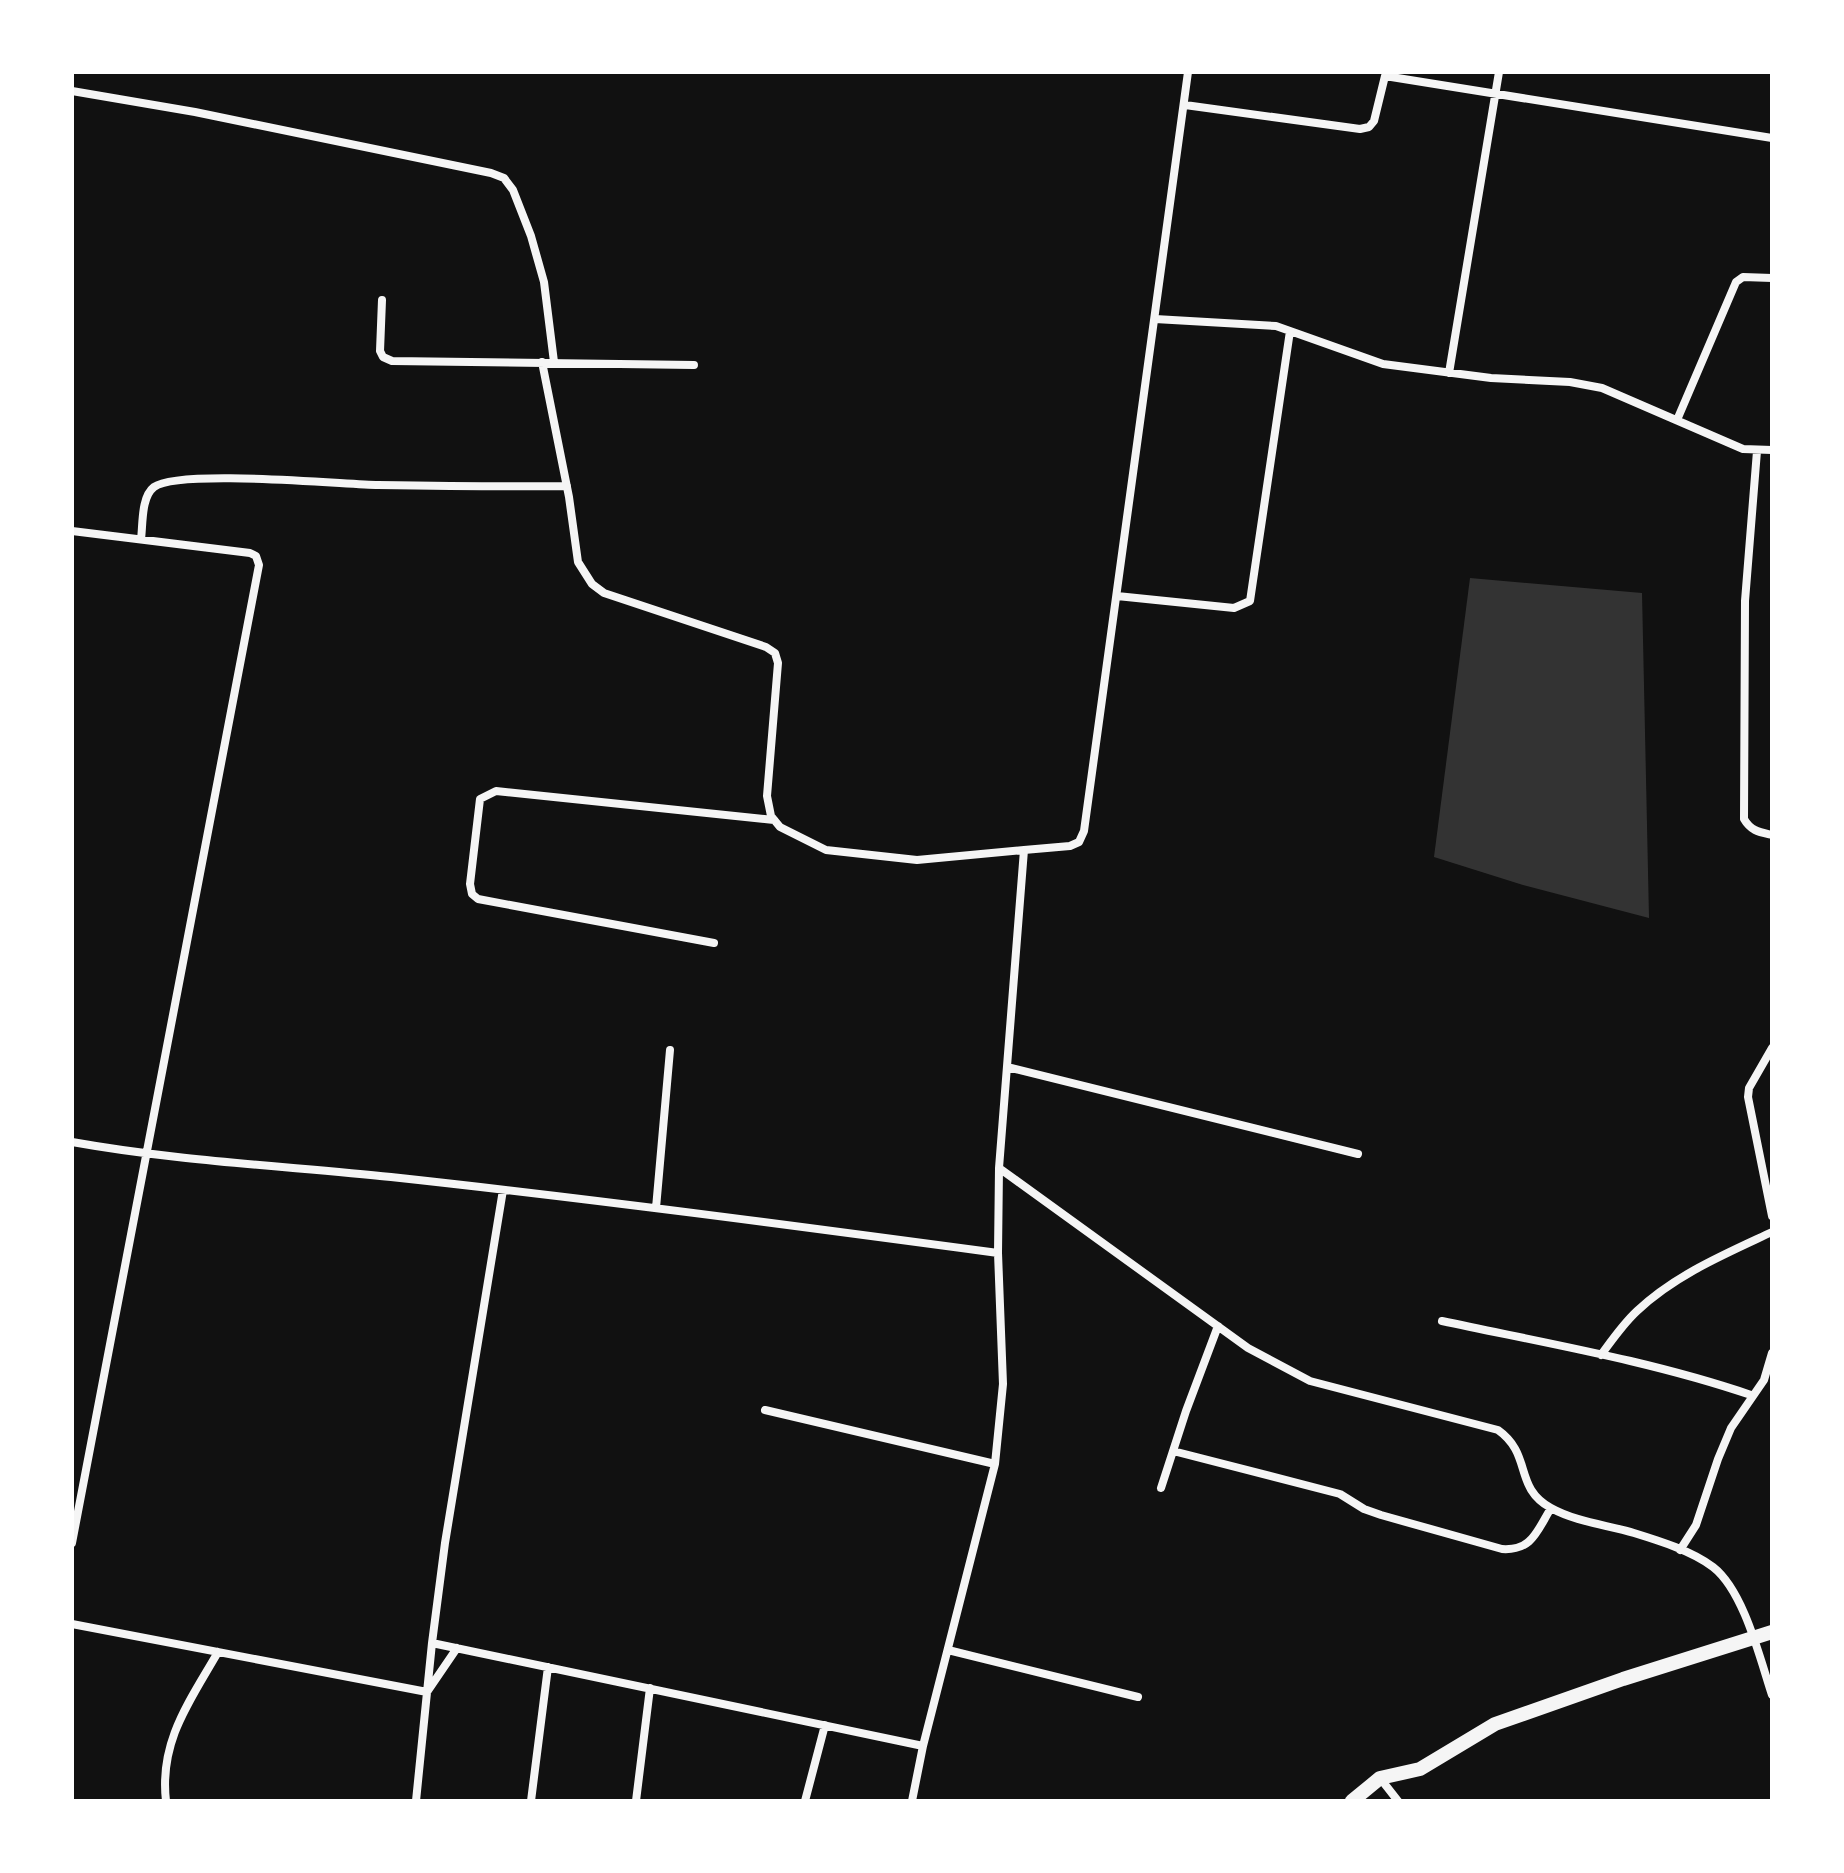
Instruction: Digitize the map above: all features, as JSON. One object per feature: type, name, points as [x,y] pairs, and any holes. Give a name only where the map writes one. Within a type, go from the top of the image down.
[{"type":"street","points":[[542,362],[567,486],[578,562],[592,584],[604,593],[766,647],[775,653],[778,663],[767,796],[774,820],[780,827],[826,850],[917,860],[1070,846],[1079,842],[1084,831],[1188,72]]},
{"type":"street","points":[[1449,373],[1499,72]]},
{"type":"street","points":[[1185,105],[1360,129],[1369,127],[1374,121],[1386,74],[1772,138]]},
{"type":"street","points":[[72,91],[195,112],[504,178],[513,190],[531,236],[544,282],[554,362]]},
{"type":"street","points":[[1677,420],[1736,282],[1743,277],[1772,278]]},
{"type":"street","points":[[382,300],[380,351],[383,357],[392,361],[694,365]]},
{"type":"street","points":[[1155,319],[1276,326],[1383,364],[1449,373],[1570,382],[1602,388],[1733,445],[1757,451],[1772,450]]},
{"type":"street","points":[[1117,596],[1234,608],[1250,601],[1290,331]]},
{"type":"street","points":[[1757,451],[1745,601],[1744,819],[1756,832],[1772,835]]},
{"type":"street","points":[[141,539],[146,499],[150,490],[165,482],[217,478],[389,485],[567,486]]},
{"type":"street","points":[[72,531],[250,553],[256,556],[259,565],[72,1543]]},
{"type":"street","points":[[714,943],[478,899],[472,894],[470,884],[480,799],[496,791],[774,820]]},
{"type":"street","points":[[912,1801],[923,1746],[995,1464],[1003,1384],[998,1253],[999,1168],[1024,850]]},
{"type":"street","points":[[1772,1048],[1749,1088],[1748,1097],[1772,1216]]},
{"type":"street","points":[[656,1208],[670,1050]]},
{"type":"street","points":[[1007,1067],[1358,1154]]},
{"type":"street","points":[[72,1142],[147,1156],[503,1190],[998,1253]]},
{"type":"street","points":[[999,1168],[1248,1348],[1310,1381],[1498,1430],[1510,1439],[1517,1450],[1532,1494],[1551,1508],[1680,1550],[1715,1568],[1732,1590],[1753,1638],[1772,1695]]},
{"type":"street","points":[[416,1801],[432,1643],[452,1498],[503,1190]]},
{"type":"street","points":[[1601,1355],[1633,1314],[1653,1296],[1679,1279],[1772,1232]]},
{"type":"street","points":[[1442,1321],[1704,1379],[1751,1395]]},
{"type":"street","points":[[1161,1488],[1218,1326]]},
{"type":"street","points":[[1680,1550],[1696,1525],[1731,1428],[1764,1380],[1772,1353]]},
{"type":"street","points":[[765,1410],[995,1464]]},
{"type":"street","points":[[1173,1451],[1340,1494],[1364,1509],[1381,1515],[1502,1549],[1516,1550],[1529,1544],[1551,1508]]},
{"type":"street","points":[[72,1624],[427,1692]]},
{"type":"street","points":[[1352,1801],[1380,1778],[1420,1769],[1495,1724],[1772,1632]]},
{"type":"street","points":[[432,1643],[923,1746]]},
{"type":"street","points":[[427,1692],[457,1648]]},
{"type":"street","points":[[948,1650],[1138,1697]]},
{"type":"street","points":[[166,1801],[164,1768],[168,1747],[183,1712],[218,1652]]},
{"type":"street","points":[[531,1801],[548,1667]]},
{"type":"street","points":[[636,1801],[650,1688]]},
{"type":"street","points":[[805,1801],[825,1725]]},
{"type":"street","points":[[1380,1778],[1398,1801]]},
{"type":"shaded area","points":[[1470,578],[1642,593],[1649,918],[1523,885],[1434,857]]}]
